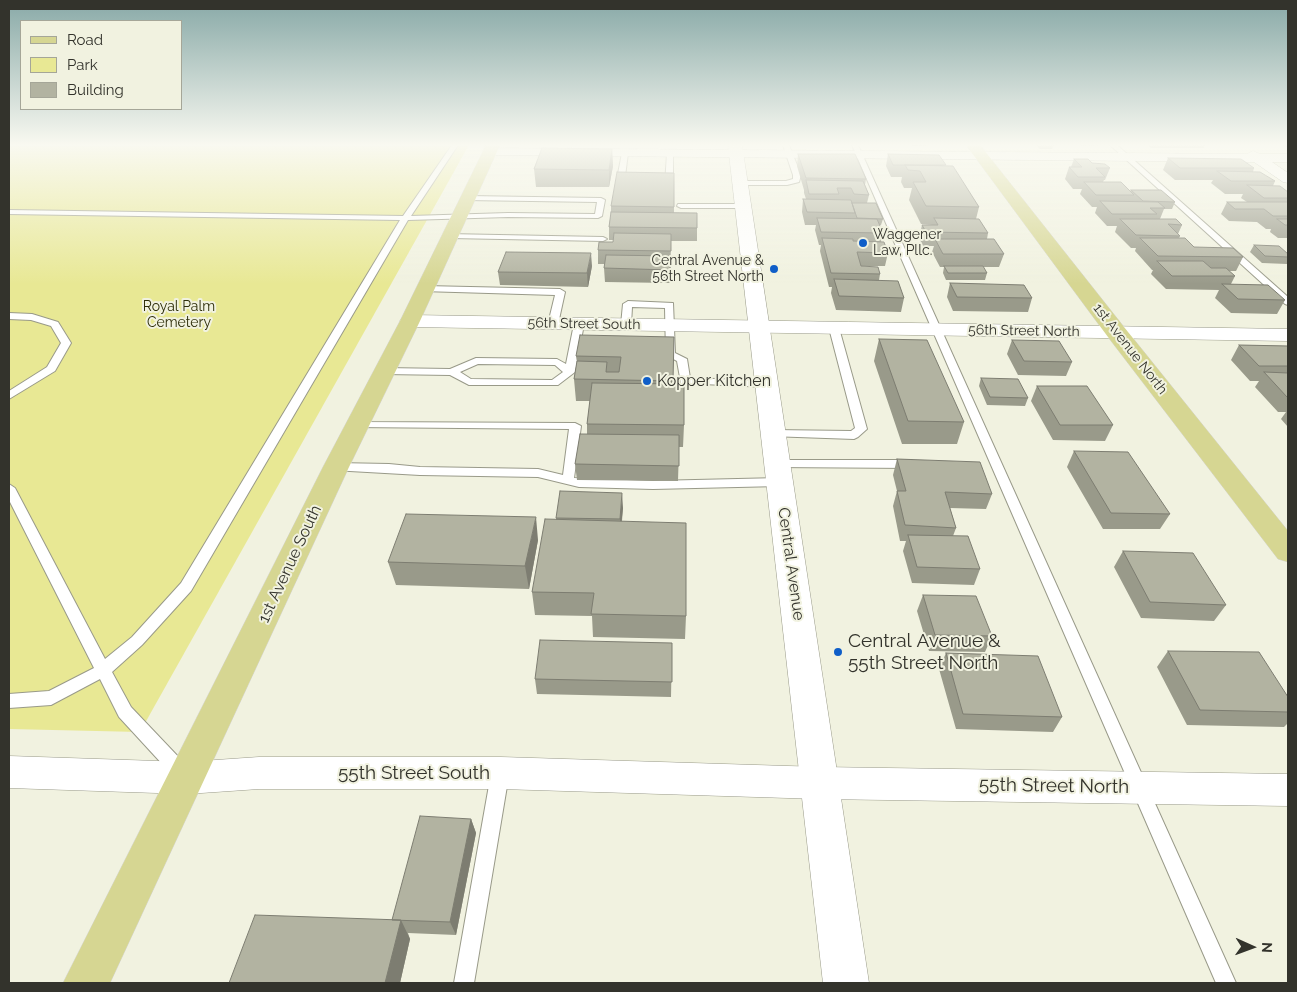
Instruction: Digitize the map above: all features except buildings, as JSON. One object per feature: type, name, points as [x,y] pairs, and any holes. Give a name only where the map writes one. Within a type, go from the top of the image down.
[{"type":"main road","name":"1st Avenue South","points":[[86,983],[472,191]]},
{"type":"main road","name":"Central Avenue","points":[[741,191],[846,983]]},
{"type":"main road","name":"1st Avenue North","points":[[1009,191],[1288,551]]},
{"type":"street","name":"56th Street South","points":[[410,321],[759,327]]},
{"type":"street","name":"56th Street North","points":[[759,327],[1288,335]]},
{"type":"street","name":"55th Street South","points":[[9,772],[187,778],[259,773],[501,773],[820,782]]},
{"type":"street","name":"55th Street North","points":[[820,782],[1288,790]]},
{"type":"lane","points":[[9,701],[51,698],[102,671],[137,641],[186,587],[405,218],[423,191]]},
{"type":"lane","points":[[875,191],[936,329],[991,464],[1140,788],[1226,983]]},
{"type":"lane","points":[[1165,191],[1288,302]]},
{"type":"lane","points":[[9,212],[405,218],[464,208],[601,200],[598,216],[464,208]]},
{"type":"lane","points":[[681,206],[743,206]]},
{"type":"lane","points":[[450,236],[603,238]]},
{"type":"lane","points":[[425,289],[560,292],[553,324]]},
{"type":"lane","points":[[9,316],[32,317],[55,324],[66,343],[51,369],[9,396]]},
{"type":"lane","points":[[452,372],[469,382],[554,383],[570,372],[578,353],[579,324]]},
{"type":"lane","points":[[671,326],[666,355],[682,359],[685,381],[766,384]]},
{"type":"lane","points":[[773,434],[854,435],[861,429],[834,328]]},
{"type":"lane","points":[[384,371],[452,372],[476,361],[558,362],[570,372]]},
{"type":"lane","points":[[357,425],[575,426],[574,481]]},
{"type":"lane","points":[[336,467],[389,468],[420,471],[538,473],[574,481],[653,485],[778,473],[926,464]]},
{"type":"lane","points":[[9,488],[102,671],[125,712],[187,778]]},
{"type":"lane","points":[[464,983],[501,773]]},
{"type":"green space","name":"Royal Palm Cemetery","points":[[9,191],[443,191],[140,732],[9,729]]},
{"type":"place","name":"Waggener Law, Pllc.","points":[[863,243]]},
{"type":"place","name":"Central Avenue & 56th Street North","points":[[774,269]]},
{"type":"place","name":"Kopper Kitchen","points":[[647,381]]},
{"type":"place","name":"Central Avenue & 55th Street North","points":[[838,652]]}]
